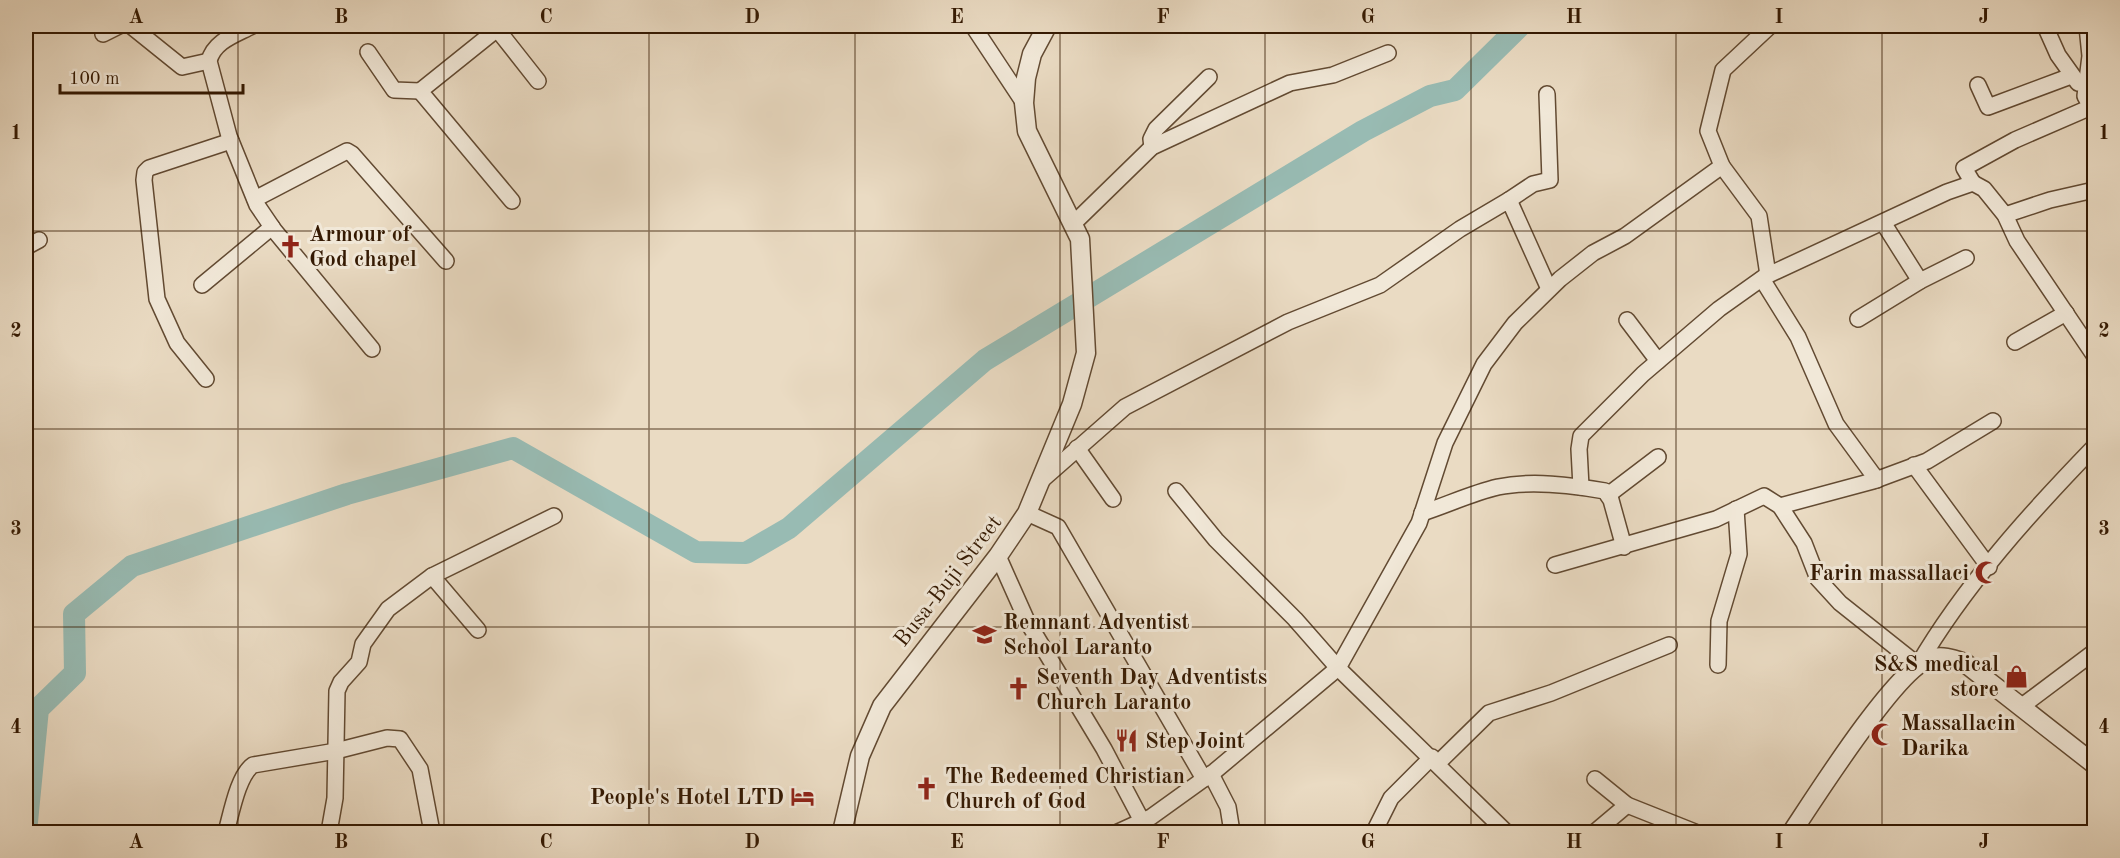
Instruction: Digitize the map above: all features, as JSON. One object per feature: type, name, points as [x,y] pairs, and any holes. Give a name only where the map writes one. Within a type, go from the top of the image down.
[{"type":"street","points":[[103,34],[119,26]]},
{"type":"street","points":[[130,26],[182,68],[209,61]]},
{"type":"street","points":[[252,26],[217,45],[211,51],[209,61],[231,141],[255,199],[272,227],[372,349]]},
{"type":"street","points":[[973,26],[1024,103]]},
{"type":"street","name":"Busa-Buji Street","points":[[842,832],[860,756],[882,706],[998,556],[1027,513],[1043,479],[1072,404],[1086,353],[1080,239],[1031,142],[1024,103],[1032,54],[1047,26]]},
{"type":"street","points":[[1770,26],[1723,70],[1708,131],[1722,166],[1759,216],[1765,277],[1798,338],[1836,424],[1877,480]]},
{"type":"street","points":[[2045,26],[2071,76],[2084,89]]},
{"type":"street","points":[[2087,26],[2090,56],[2084,89],[2085,96],[2093,110],[2016,140],[1964,168],[1973,183],[1984,189],[2005,214],[2017,241],[2094,355]]},
{"type":"street","points":[[368,52],[394,90],[420,91],[499,27],[538,81]]},
{"type":"street","points":[[1073,224],[1152,147],[1290,83],[1333,75],[1388,53]]},
{"type":"street","points":[[1978,85],[1988,106],[2071,76]]},
{"type":"street","points":[[1152,147],[1151,139],[1156,129],[1209,77]]},
{"type":"street","points":[[420,91],[512,201]]},
{"type":"street","points":[[1043,479],[1125,407],[1288,322],[1380,285],[1460,229],[1533,184],[1550,180],[1547,94]]},
{"type":"street","points":[[206,379],[177,343],[157,299],[144,180],[145,172],[149,168],[231,141]]},
{"type":"street","points":[[255,199],[347,151],[446,261]]},
{"type":"street","points":[[1118,832],[1142,821],[1207,776],[1338,668],[1422,513],[1445,443],[1484,363],[1515,323],[1549,289],[1593,253],[1625,236],[1722,166]]},
{"type":"street","points":[[1581,487],[1578,449],[1581,436],[1658,361],[1719,309],[1765,277],[1884,224],[1947,192],[1973,183]]},
{"type":"street","points":[[2005,214],[2050,200],[2094,190]]},
{"type":"street","points":[[1509,200],[1549,289]]},
{"type":"street","points":[[1884,224],[1920,281]]},
{"type":"street","points":[[202,285],[272,227]]},
{"type":"street","points":[[1858,319],[1920,281],[1965,258]]},
{"type":"street","points":[[2015,342],[2066,313]]},
{"type":"street","points":[[1627,320],[1658,361]]},
{"type":"street","points":[[1780,506],[1877,480],[1914,465],[1993,421]]},
{"type":"street","points":[[1792,832],[1847,750],[1918,665],[1941,625],[2015,533],[2094,447]]},
{"type":"street","points":[[1077,448],[1113,499]]},
{"type":"street","points":[[1608,495],[1658,457]]},
{"type":"street","points":[[1914,465],[1989,567]]},
{"type":"street","points":[[1422,513],[1497,488],[1520,484],[1581,487],[1605,491],[1624,547]]},
{"type":"street","points":[[1176,491],[1216,540],[1295,619],[1338,668],[1435,760],[1506,832]]},
{"type":"street","points":[[1555,565],[1716,519],[1764,496],[1780,506],[1804,543],[1818,579],[1840,603],[1918,665]]},
{"type":"street","points":[[1718,665],[1719,621],[1739,554],[1736,509]]},
{"type":"street","points":[[1027,513],[1058,527],[1207,776],[1228,807],[1232,832]]},
{"type":"street","points":[[329,832],[335,798],[337,691],[341,682],[359,662],[363,644],[388,609],[432,576],[554,516]]},
{"type":"street","points":[[998,556],[1028,621],[1104,749],[1142,821]]},
{"type":"street","points":[[432,576],[478,630]]},
{"type":"street","points":[[1374,832],[1391,798],[1489,712],[1551,693],[1669,645]]},
{"type":"street","points":[[2022,706],[2094,652]]},
{"type":"street","points":[[1918,665],[1928,659],[1944,657],[1965,663],[2093,760]]},
{"type":"street","points":[[226,832],[235,797],[248,768],[253,765],[336,751],[387,738],[400,739],[420,769],[432,832]]},
{"type":"street","points":[[1595,779],[1627,805],[1695,832]]},
{"type":"street","points":[[1595,832],[1627,805]]},
{"type":"waterway","points":[[26,832],[38,709],[75,673],[74,614],[132,566],[347,494],[513,448],[696,552],[746,553],[789,528],[985,360],[1363,131],[1430,96],[1455,90],[1520,26]]},
{"type":"place","name":"Armour of God chapel","points":[[291,246]]},
{"type":"place","name":"Farin massallaci","points":[[1987,572]]},
{"type":"place","name":"Remnant Adventist School Laranto","points":[[985,634]]},
{"type":"place","name":"S&S medical store","points":[[2017,676]]},
{"type":"place","name":"Seventh Day Adventists Church Laranto","points":[[1018,689]]},
{"type":"place","name":"Massallacin Darika","points":[[1883,735]]},
{"type":"place","name":"Step Joint","points":[[1127,740]]},
{"type":"place","name":"The Redeemed Christian Church of God","points":[[927,788]]},
{"type":"place","name":"People's Hotel LTD","points":[[802,796]]}]
